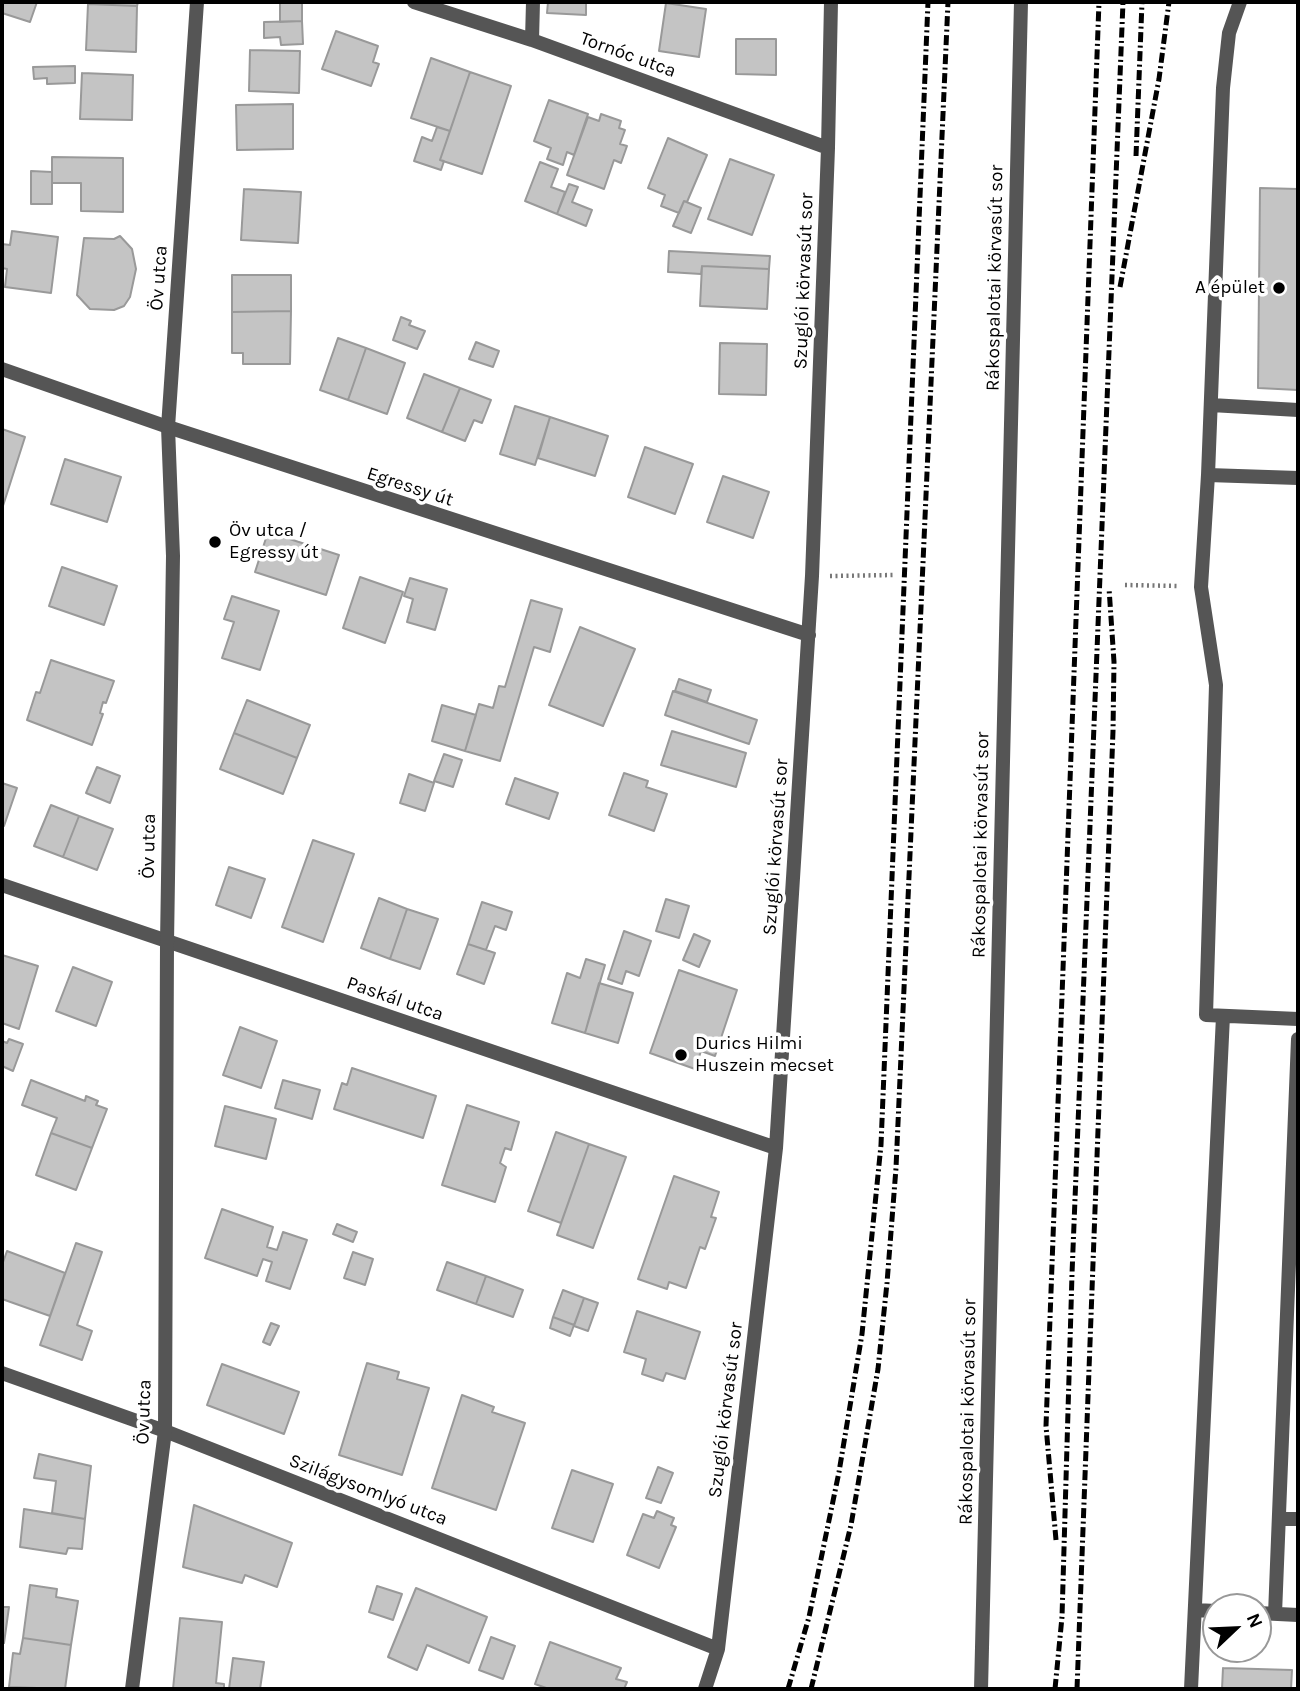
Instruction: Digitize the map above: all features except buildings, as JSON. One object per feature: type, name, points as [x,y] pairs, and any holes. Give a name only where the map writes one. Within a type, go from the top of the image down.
[{"type":"street","name":"Öv utca","points":[[132,1689],[165,1431],[167,943],[173,556],[168,427],[197,2]]},
{"type":"street","name":"Tornóc utca","points":[[414,2],[532,40],[828,148]]},
{"type":"street","points":[[532,40],[533,2]]},
{"type":"street","name":"Szuglói körvasút sor","points":[[705,1689],[718,1649],[776,1148],[812,576],[831,2]]},
{"type":"street","name":"Rákospalotai körvasút sor","points":[[981,1689],[1021,2]]},
{"type":"street","points":[[1240,2],[1229,33],[1223,88],[1201,587],[1216,685],[1206,1014],[1298,1019]]},
{"type":"street","name":"Egressy út","points":[[2,369],[168,427],[809,635]]},
{"type":"street","points":[[1211,405],[1298,410]]},
{"type":"street","points":[[1208,475],[1298,478]]},
{"type":"street","name":"Paskál utca","points":[[2,885],[776,1148]]},
{"type":"street","points":[[1191,1689],[1223,1016]]},
{"type":"street","points":[[1275,1614],[1298,1039]]},
{"type":"street","name":"Szilágysomlyó utca","points":[[2,1373],[165,1431],[718,1649]]},
{"type":"street","points":[[1279,1519],[1298,1519]]},
{"type":"street","points":[[1195,1610],[1202,1610]]},
{"type":"street","points":[[1272,1614],[1298,1615]]},
{"type":"path","points":[[812,576],[894,575]]},
{"type":"path","points":[[1125,585],[1163,585]]},
{"type":"railway","points":[[788,1689],[809,1617],[839,1472],[862,1334],[881,1145],[928,2]]},
{"type":"railway","points":[[811,1689],[851,1525],[878,1369],[887,1283],[896,1168],[948,2]]},
{"type":"railway","points":[[1056,1540],[1046,1426],[1099,2]]},
{"type":"railway","points":[[1055,1689],[1062,1617],[1072,1274],[1123,2]]},
{"type":"railway","points":[[1136,156],[1142,2]]},
{"type":"railway","points":[[1120,287],[1159,79],[1169,2]]},
{"type":"railway","points":[[1077,1689],[1113,731],[1114,662],[1109,588]]},
{"type":"place","name":"A épület","points":[[1279,288]]},
{"type":"place","name":"Öv utca / Egressy út","points":[[215,542]]},
{"type":"place","name":"Durics Hilmi Huszein mecset","points":[[681,1055]]}]
